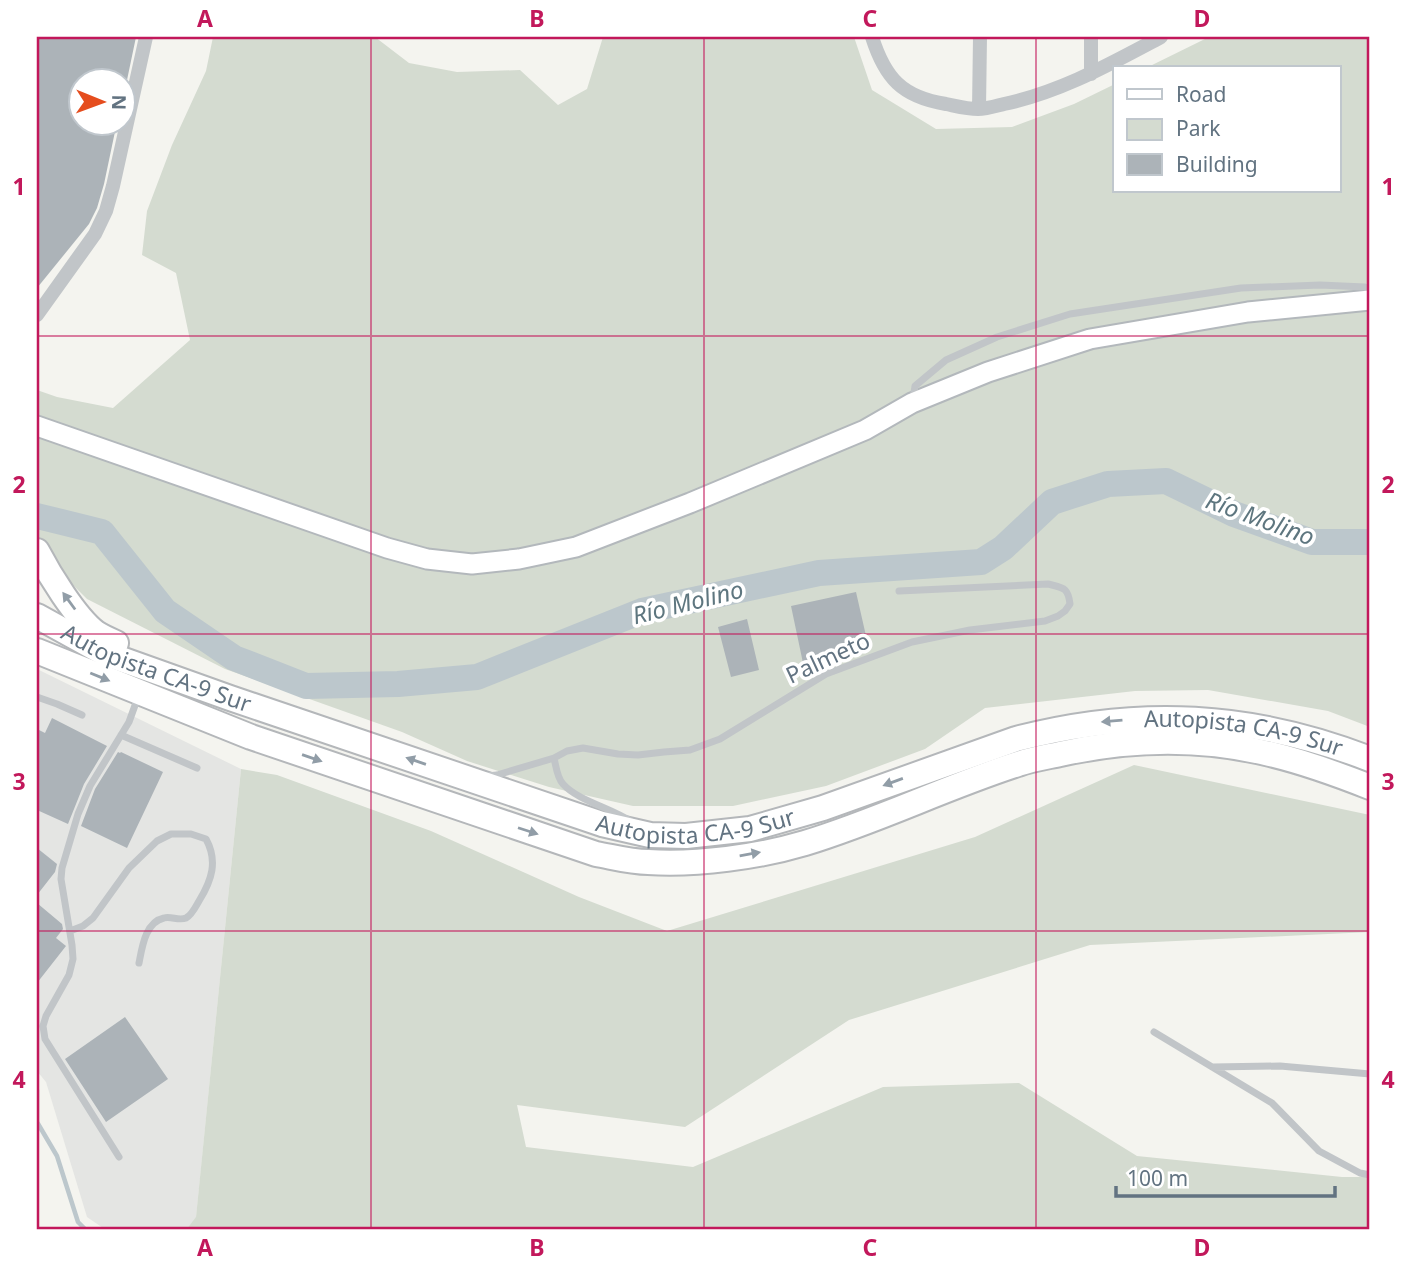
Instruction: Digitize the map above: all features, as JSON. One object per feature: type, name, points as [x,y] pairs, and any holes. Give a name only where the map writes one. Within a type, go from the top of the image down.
[{"type":"highway","points":[[39,556],[71,606],[96,633],[205,682],[230,698]]},
{"type":"highway","name":"Autopista CA-9 Sur","points":[[37,616],[104,653],[602,824],[650,835],[686,836],[750,829],[822,808],[1016,738],[1088,723],[1129,719],[1230,722],[1274,729],[1332,744],[1370,759]]},
{"type":"highway","name":"Autopista CA-9 Sur","points":[[39,655],[251,737],[457,808],[596,854],[645,862],[688,863],[752,855],[803,843],[1020,763],[1089,748],[1129,743],[1227,746],[1325,769],[1370,787]]},
{"type":"main road","points":[[37,426],[387,548],[427,559],[472,564],[519,559],[576,547],[865,430],[912,403],[988,372],[1090,339],[1248,312],[1370,300]]},
{"type":"street","points":[[37,315],[95,234],[106,211],[146,37]]},
{"type":"street","points":[[872,37],[879,59],[899,86],[930,101],[979,109],[1024,100],[1059,89],[1161,37]]},
{"type":"street","points":[[979,37],[979,109]]},
{"type":"street","points":[[1091,37],[1091,74]]},
{"type":"lane","points":[[912,403],[915,386],[946,360],[997,337],[1070,314],[1241,288],[1320,285],[1365,287],[1370,290]]},
{"type":"lane","name":"Palmeto","points":[[554,758],[567,751],[583,748],[638,755],[690,750],[720,739],[826,674],[912,642],[970,630],[1045,621],[1058,616],[1070,604],[1069,594],[1064,588],[1048,584],[899,591]]},
{"type":"lane","points":[[119,1157],[45,1038],[43,1026],[69,975],[73,959],[61,879],[62,867],[90,786],[129,722],[140,693]]},
{"type":"lane","points":[[37,697],[82,715]]},
{"type":"lane","points":[[121,735],[197,768]]},
{"type":"lane","points":[[466,778],[497,775],[554,758],[561,782],[572,792],[623,816],[650,835]]},
{"type":"lane","points":[[69,931],[83,926],[93,918],[130,869],[158,841],[171,834],[191,834],[205,839],[212,850],[213,867],[208,886],[186,918],[161,918],[151,926],[142,943],[139,963]]},
{"type":"lane","points":[[1154,1032],[1272,1103],[1319,1152],[1360,1173],[1370,1175]]},
{"type":"lane","points":[[1213,1067],[1280,1066],[1370,1074]]},
{"type":"shaded area","points":[[37,669],[241,769],[196,1218],[186,1230],[106,1230],[87,1217],[46,1082],[37,1071]]},
{"type":"green space","points":[[213,37],[375,37],[409,63],[457,72],[520,70],[558,105],[587,89],[603,37],[854,37],[872,90],[936,129],[1012,127],[1074,104],[1113,85],[1113,192],[1340,192],[1340,66],[1150,66],[1209,37],[1370,37],[1370,727],[1328,711],[1208,690],[1135,691],[985,708],[925,749],[826,786],[733,806],[633,806],[549,787],[467,761],[402,732],[225,669],[87,599],[37,549],[37,390],[57,397],[113,408],[190,340],[176,273],[142,255],[147,211],[172,145],[206,71]]},
{"type":"green space","points":[[1134,765],[1370,815],[1370,932],[1090,945],[849,1020],[685,1127],[517,1105],[526,1147],[693,1167],[883,1087],[1019,1083],[1137,1156],[1342,1177],[1370,1177],[1370,1230],[186,1230],[196,1217],[241,769],[277,775],[431,831],[579,897],[667,931],[975,837]]},
{"type":"building","points":[[37,37],[136,37],[130,66],[66,66],[66,136],[114,136],[104,184],[89,224],[37,288]]},
{"type":"building","points":[[856,592],[869,649],[803,663],[791,606]]},
{"type":"building","points":[[747,619],[759,670],[731,677],[718,627]]},
{"type":"building","points":[[52,718],[107,746],[84,784],[68,824],[37,810],[37,729],[45,733]]},
{"type":"building","points":[[118,752],[163,772],[127,848],[81,826],[95,789]]},
{"type":"building","points":[[37,848],[57,864],[55,872],[37,895]]},
{"type":"building","points":[[37,903],[62,924],[63,929],[56,938],[66,946],[37,983]]},
{"type":"building","points":[[125,1017],[168,1079],[106,1122],[65,1059]]},
{"type":"waterway","name":"Río Molino","points":[[37,516],[102,532],[165,611],[234,658],[306,686],[398,684],[477,677],[642,611],[819,573],[981,562],[1003,548],[1052,502],[1108,484],[1166,481],[1234,514],[1312,542],[1370,542]]},
{"type":"waterway","points":[[37,1090],[37,1122],[57,1156],[78,1222],[86,1230]]}]
